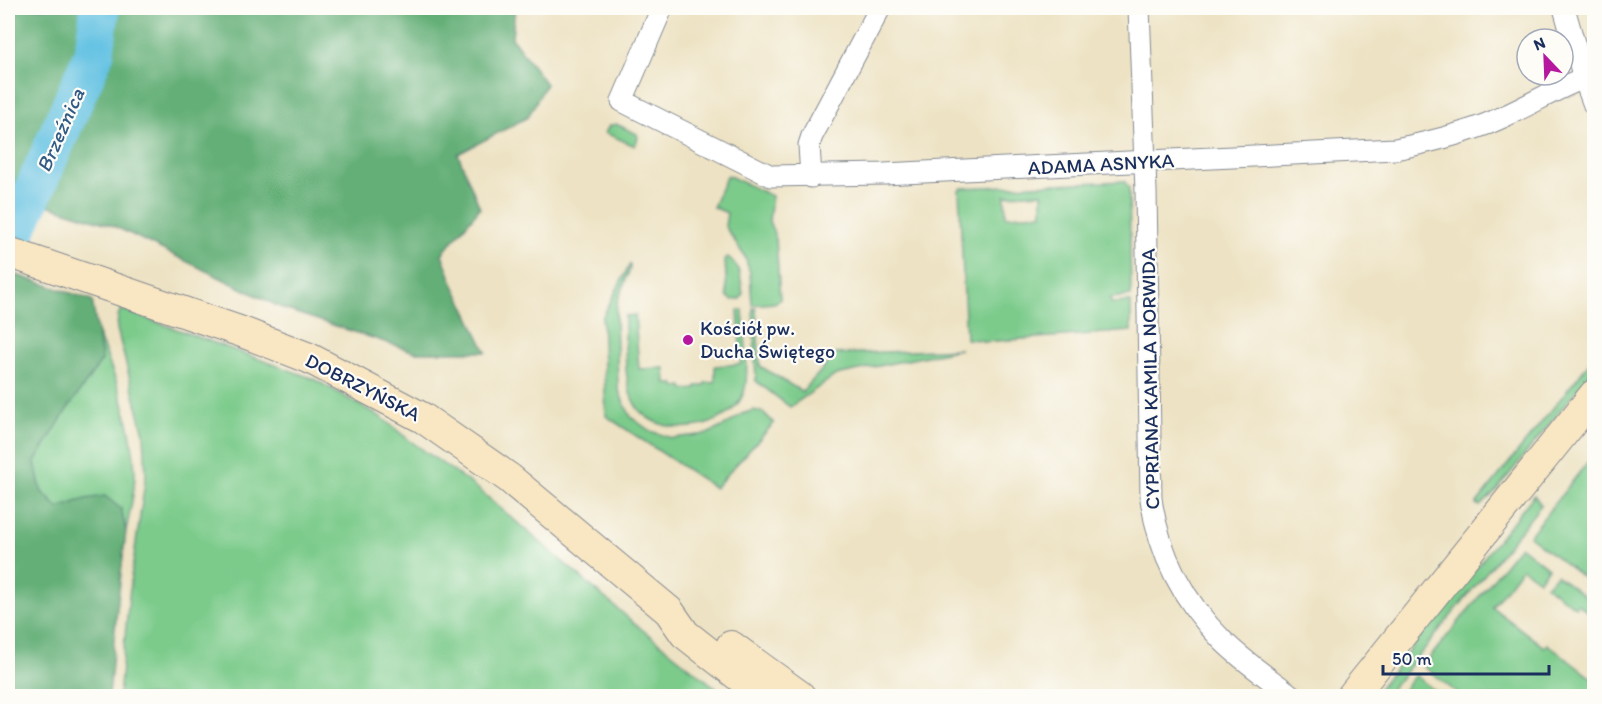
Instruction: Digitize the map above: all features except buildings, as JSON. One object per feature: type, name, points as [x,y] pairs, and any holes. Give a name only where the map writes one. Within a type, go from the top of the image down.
[{"type":"main road","name":"DOBRZYŃSKA","points":[[8,252],[242,332],[338,372],[423,418],[508,478],[669,611],[684,634],[764,696]]},
{"type":"main road","points":[[1352,696],[1594,395]]},
{"type":"main road","name":"DOBRZYŃSKA","points":[[669,611],[700,623],[800,696]]},
{"type":"street","name":"ADAMA ASNYKA","points":[[662,8],[622,101],[771,176],[812,177],[1354,152],[1407,147],[1445,139],[1485,125],[1584,78]]},
{"type":"street","points":[[812,177],[809,145],[812,136],[880,8]]},
{"type":"street","name":"CYPRIANA KAMILA NORWIDA","points":[[1139,8],[1145,161],[1150,499],[1154,519],[1172,571],[1197,613],[1225,643],[1292,696]]},
{"type":"street","points":[[1564,8],[1594,105]]},
{"type":"green space","points":[[8,8],[515,8],[512,38],[546,84],[528,117],[458,154],[480,208],[442,254],[452,281],[486,352],[415,352],[284,309],[114,226],[8,193]]},
{"type":"green space","points":[[616,124],[637,134],[635,146],[605,133],[609,126]]},
{"type":"green space","points":[[727,175],[772,196],[769,221],[776,239],[780,300],[774,303],[752,305],[750,273],[745,257],[725,226],[727,213],[713,207]]},
{"type":"green space","points":[[1124,181],[1129,188],[1131,296],[1110,298],[1111,303],[1131,302],[1131,331],[983,342],[966,339],[959,190],[962,188]],"holes":[[[1042,193],[1042,214],[1006,216],[1005,195]]]},
{"type":"green space","points":[[728,257],[736,265],[740,274],[743,295],[740,299],[732,300],[727,296],[725,259]]},
{"type":"green space","points":[[630,264],[617,302],[616,317],[618,388],[631,417],[650,431],[672,438],[707,434],[742,414],[754,410],[764,413],[774,423],[715,488],[606,416],[602,318]]},
{"type":"green space","points":[[8,272],[92,300],[102,360],[66,411],[35,462],[41,491],[58,508],[85,499],[105,496],[121,509],[126,531],[109,696],[8,696]]},
{"type":"green space","points":[[753,308],[756,309],[760,366],[802,392],[836,354],[960,349],[836,375],[790,407],[756,381]]},
{"type":"green space","points":[[121,309],[314,379],[381,417],[409,440],[477,488],[634,623],[726,696],[119,696],[131,577],[146,475],[144,434],[117,329]]},
{"type":"green space","points":[[738,310],[743,310],[747,374],[744,392],[737,405],[725,416],[694,427],[661,424],[647,417],[636,406],[629,387],[625,316],[635,315],[639,369],[665,368],[666,384],[675,384],[675,387],[683,386],[684,390],[696,389],[696,386],[715,382],[715,366],[741,364]]},
{"type":"green space","points":[[98,334],[122,401],[134,454],[134,487],[126,531],[121,509],[85,499],[58,508],[41,491],[35,462],[65,411],[102,360]]},
{"type":"green space","points":[[1594,357],[1594,368],[1497,490],[1480,506],[1476,504]]},
{"type":"green space","points":[[1594,454],[1594,480],[1590,485],[1594,489],[1594,586],[1529,536]]},
{"type":"green space","points":[[1534,495],[1541,505],[1386,696],[1373,696]]},
{"type":"green space","points":[[1520,546],[1548,568],[1539,580],[1522,568],[1492,607],[1544,647],[1547,644],[1594,680],[1594,696],[1461,696],[1423,666]]},
{"type":"green space","points":[[1556,575],[1594,603],[1589,613],[1578,604],[1575,607],[1546,586]]},
{"type":"green space","points":[[1415,675],[1441,696],[1399,696]]},
{"type":"waterway","name":"Brzeźnica","points":[[8,249],[94,54],[100,8]]},
{"type":"place","name":"Kościół pw. Ducha Świętego","points":[[688,340]]}]
